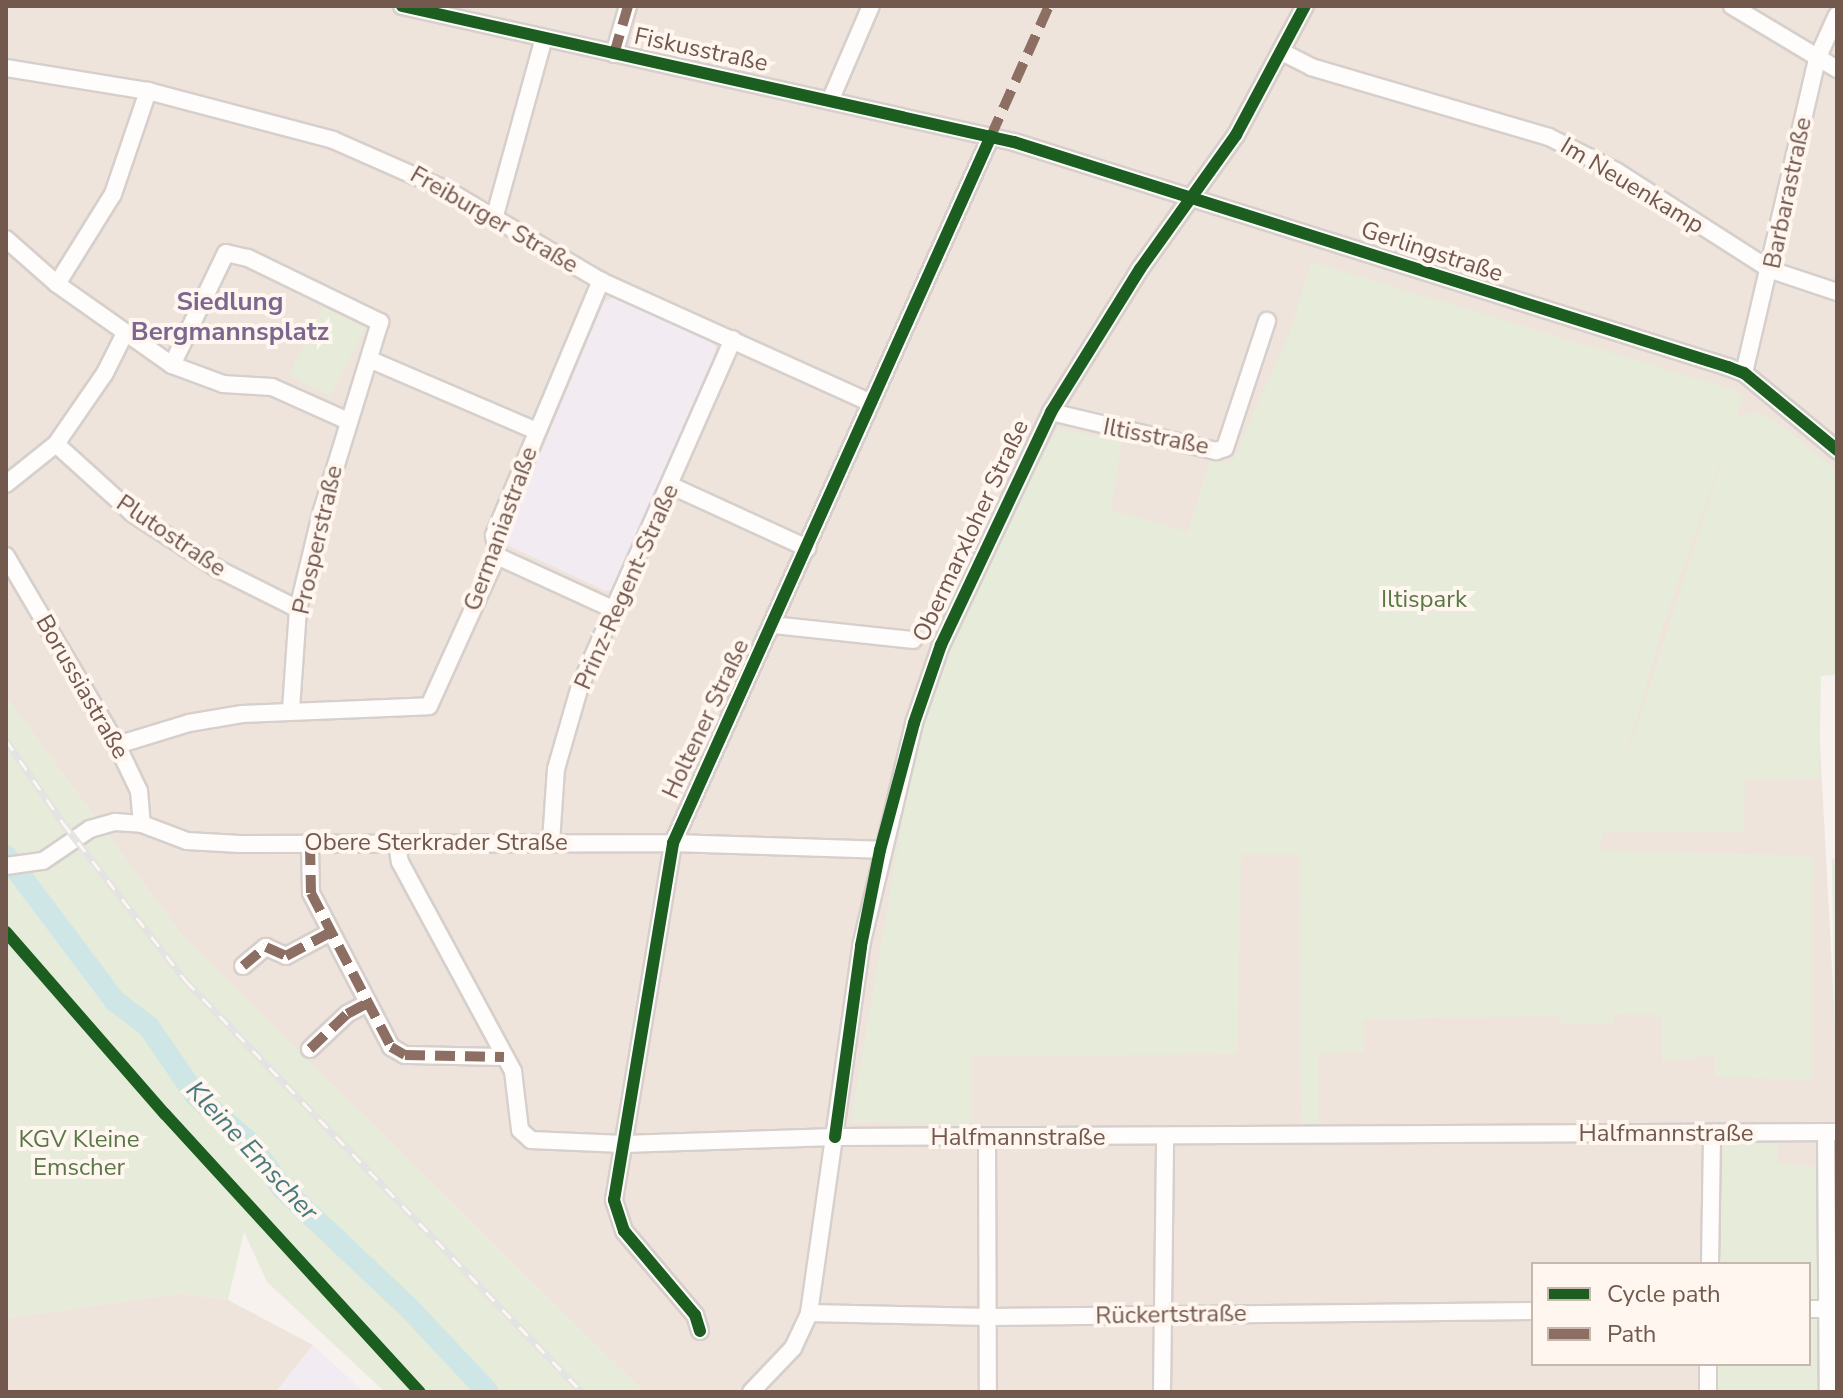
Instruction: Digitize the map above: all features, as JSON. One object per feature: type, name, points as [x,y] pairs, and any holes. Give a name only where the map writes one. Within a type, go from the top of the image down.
[{"type":"street","name":"Fiskusstraße","points":[[405,6],[991,136]]},
{"type":"street","points":[[614,54],[628,6]]},
{"type":"street","points":[[830,101],[871,6]]},
{"type":"street","name":"Obermarxloher Straße","points":[[762,1388],[793,1348],[809,1313],[861,946],[880,850],[914,723],[941,645],[1051,412],[1123,294],[1236,135],[1305,6]]},
{"type":"street","points":[[1732,6],[1837,69]]},
{"type":"street","name":"Barbarastraße","points":[[1744,373],[1771,270],[1817,59],[1837,15]]},
{"type":"street","points":[[494,219],[544,38]]},
{"type":"street","name":"Im Neuenkamp","points":[[1282,52],[1311,67],[1549,137],[1616,171],[1771,270],[1837,292]]},
{"type":"street","name":"Freiburger Straße","points":[[6,68],[148,91],[333,140],[399,166],[601,281],[871,403]]},
{"type":"street","points":[[57,284],[113,194],[148,91]]},
{"type":"street","name":"Gerlingstraße","points":[[991,136],[1744,373],[1837,450]]},
{"type":"street","name":"Holtener Straße","points":[[700,1331],[695,1315],[619,1222],[614,1200],[673,843],[991,136]]},
{"type":"street","points":[[6,239],[57,284],[172,365],[223,384],[272,387],[348,421]]},
{"type":"street","name":"Prosperstraße","points":[[172,365],[221,257],[235,253],[380,322],[371,360],[348,421],[298,609],[291,708]]},
{"type":"street","name":"Germaniastraße","points":[[117,745],[189,723],[291,708],[429,706],[497,556],[494,535],[601,281]]},
{"type":"street","name":"Iltisstraße","points":[[1051,412],[1216,451],[1225,448],[1267,321]]},
{"type":"street","points":[[6,484],[56,444],[105,373],[125,333]]},
{"type":"street","name":"Prinz-Regent-Straße","points":[[551,842],[551,802],[567,728],[733,339]]},
{"type":"street","points":[[371,360],[537,431]]},
{"type":"street","name":"Plutostraße","points":[[56,444],[102,488],[165,536],[298,609]]},
{"type":"street","points":[[672,486],[807,548]]},
{"type":"street","name":"Borussiastraße","points":[[6,556],[117,745],[139,791],[142,824]]},
{"type":"street","points":[[497,556],[615,610]]},
{"type":"street","points":[[773,625],[913,640]]},
{"type":"street","name":"Obere Sterkrader Straße","points":[[6,866],[43,861],[90,829],[115,822],[142,824],[187,841],[310,845],[673,843],[880,850]]},
{"type":"street","name":"Halfmannstraße","points":[[397,844],[400,862],[513,1071],[524,1137],[623,1144],[835,1137],[1831,1132]]},
{"type":"street","points":[[310,845],[311,893],[396,1052],[504,1057]]},
{"type":"street","points":[[243,966],[266,947],[286,956],[331,932]]},
{"type":"street","points":[[310,1049],[347,1014],[368,1003]]},
{"type":"street","points":[[1828,1392],[1833,1309],[1831,1132]]},
{"type":"street","points":[[1710,1262],[1712,1134]]},
{"type":"street","points":[[1162,1392],[1165,1137]]},
{"type":"street","points":[[987,1138],[988,1392]]},
{"type":"street","points":[[1811,1309],[1833,1309]]},
{"type":"street","name":"Rückertstraße","points":[[809,1313],[989,1317],[1531,1311]]},
{"type":"street","points":[[1708,1366],[1708,1392]]},
{"type":"shaded area","points":[[6,6],[1837,6],[1837,440],[1737,360],[1254,216],[1744,373],[1837,450],[1837,657],[1816,672],[1837,1059],[1837,1392],[772,1392],[762,1382],[751,1392],[643,1392],[183,937],[6,697]]},
{"type":"shaded area","points":[[614,297],[713,341],[716,351],[613,589],[606,591],[509,546],[505,538],[604,302]]},
{"type":"shaded area","points":[[181,1293],[228,1300],[313,1345],[276,1392],[6,1392],[6,1318]]},
{"type":"shaded area","points":[[313,1345],[364,1392],[276,1392]]},
{"type":"green space","name":"Iltispark","points":[[1311,262],[1737,391],[1743,397],[1737,416],[1756,413],[1783,426],[1837,471],[1837,675],[1821,676],[1819,778],[1745,780],[1744,831],[1604,832],[1597,850],[1813,856],[1811,1081],[1715,1076],[1715,1055],[1662,1062],[1662,1015],[1614,1014],[1614,1023],[1561,1023],[1560,1016],[1363,1019],[1364,1052],[1318,1053],[1319,1124],[1301,1124],[1300,855],[1241,854],[1237,1054],[972,1056],[971,1123],[851,1122],[913,758],[944,658],[1001,528],[1058,428],[1122,441],[1111,510],[1188,532],[1210,459],[1231,463],[1290,333]],"holes":[[[1722,459],[1616,792],[1662,629]]]},
{"type":"green space","points":[[323,307],[365,328],[330,396],[288,375]]},
{"type":"green space","name":"KGV Kleine Emscher","points":[[6,697],[183,937],[643,1392],[385,1392],[267,1282],[244,1232],[228,1300],[181,1293],[6,1318]]},
{"type":"green space","points":[[1832,859],[1837,859],[1837,1059],[1835,1059]]},
{"type":"green space","points":[[1723,1141],[1777,1143],[1778,1163],[1820,1167],[1820,1392],[1717,1392],[1717,1366],[1811,1366],[1811,1262],[1720,1262]]},
{"type":"waterway","name":"Kleine Emscher","points":[[6,856],[115,1001],[149,1027],[196,1096],[249,1142],[282,1188],[409,1308],[488,1392]]},
{"type":"railway","points":[[6,740],[63,823],[186,981],[582,1392]]},
{"type":"marked path","points":[[614,54],[628,6]]},
{"type":"marked path","points":[[991,136],[1049,6]]},
{"type":"marked path","points":[[310,845],[311,893],[391,1047],[405,1055],[504,1057]]},
{"type":"marked path","points":[[243,966],[266,947],[286,956],[331,932]]},
{"type":"marked path","points":[[310,1049],[347,1014],[368,1003]]},
{"type":"cycle path","points":[[402,6],[1014,142],[1728,367],[1744,373],[1837,450]]},
{"type":"cycle path","points":[[835,1137],[861,946],[880,850],[914,723],[941,645],[1051,412],[1140,269],[1236,135],[1305,6]]},
{"type":"cycle path","points":[[700,1331],[695,1315],[624,1231],[614,1200],[673,843],[991,136]]},
{"type":"cycle path","points":[[6,932],[165,1114],[420,1392]]},
{"type":"district","name":"Siedlung Bergmannsplatz","points":[[230,317]]}]
